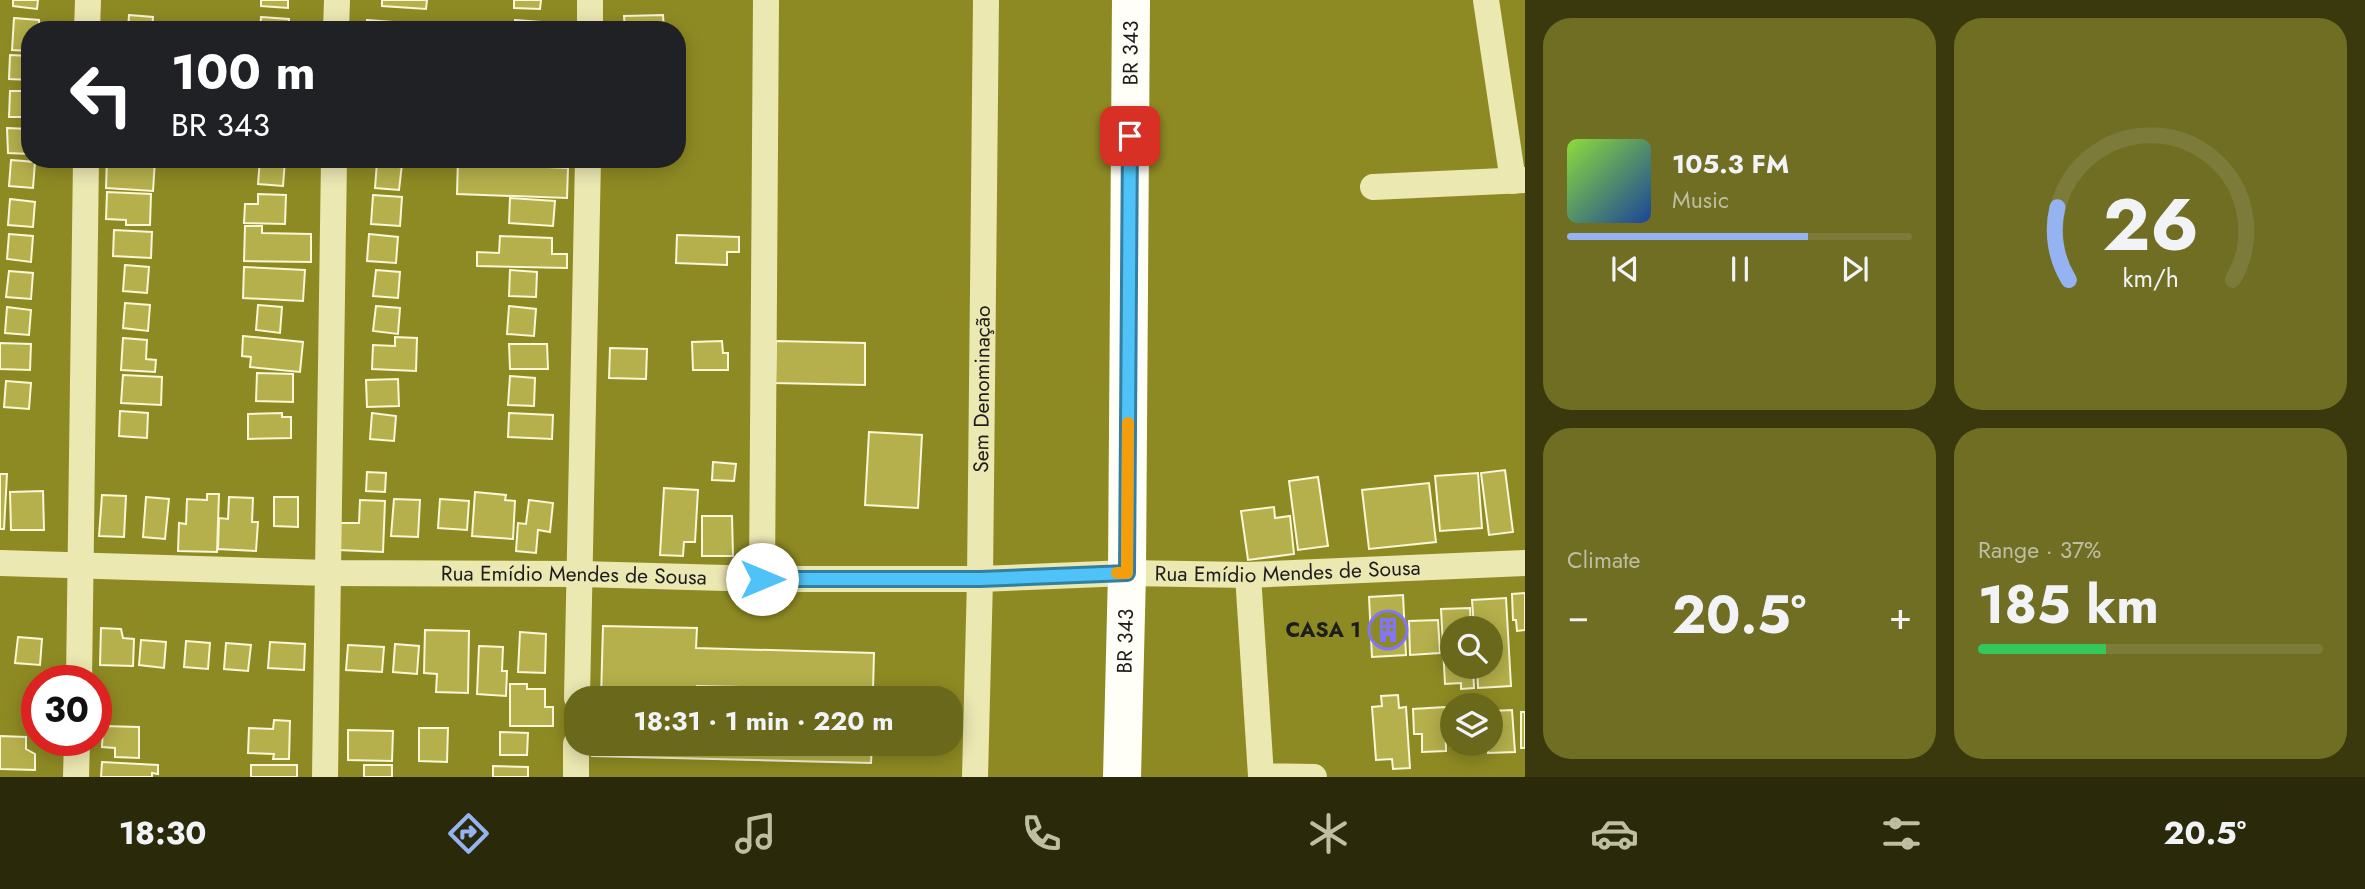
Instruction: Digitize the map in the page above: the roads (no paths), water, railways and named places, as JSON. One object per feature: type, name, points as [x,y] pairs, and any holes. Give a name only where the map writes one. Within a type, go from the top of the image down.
[{"type":"main road","name":"BR 343","points":[[1122,777],[1127,573],[1131,0]]},
{"type":"street","points":[[87,21],[88,0]]},
{"type":"street","points":[[336,21],[337,0]]},
{"type":"street","points":[[590,0],[590,21]]},
{"type":"street","points":[[762,579],[766,0]]},
{"type":"street","name":"Sem Denominação","points":[[975,777],[980,579],[986,0]]},
{"type":"street","points":[[1373,187],[1519,180],[1486,0]]},
{"type":"street","points":[[79,665],[86,168]]},
{"type":"street","points":[[325,777],[334,168]]},
{"type":"street","points":[[578,686],[588,168]]},
{"type":"street","name":"Rua Emídio Mendes de Sousa","points":[[0,562],[328,573],[580,574],[762,579],[980,579],[1127,573],[1248,575],[1525,563]]},
{"type":"street","points":[[1248,575],[1261,777],[1314,777]]},
{"type":"street","points":[[76,777],[77,756]]},
{"type":"street","points":[[576,756],[576,777]]},
{"type":"place","name":"CASA 1","points":[[1388,630]]}]
